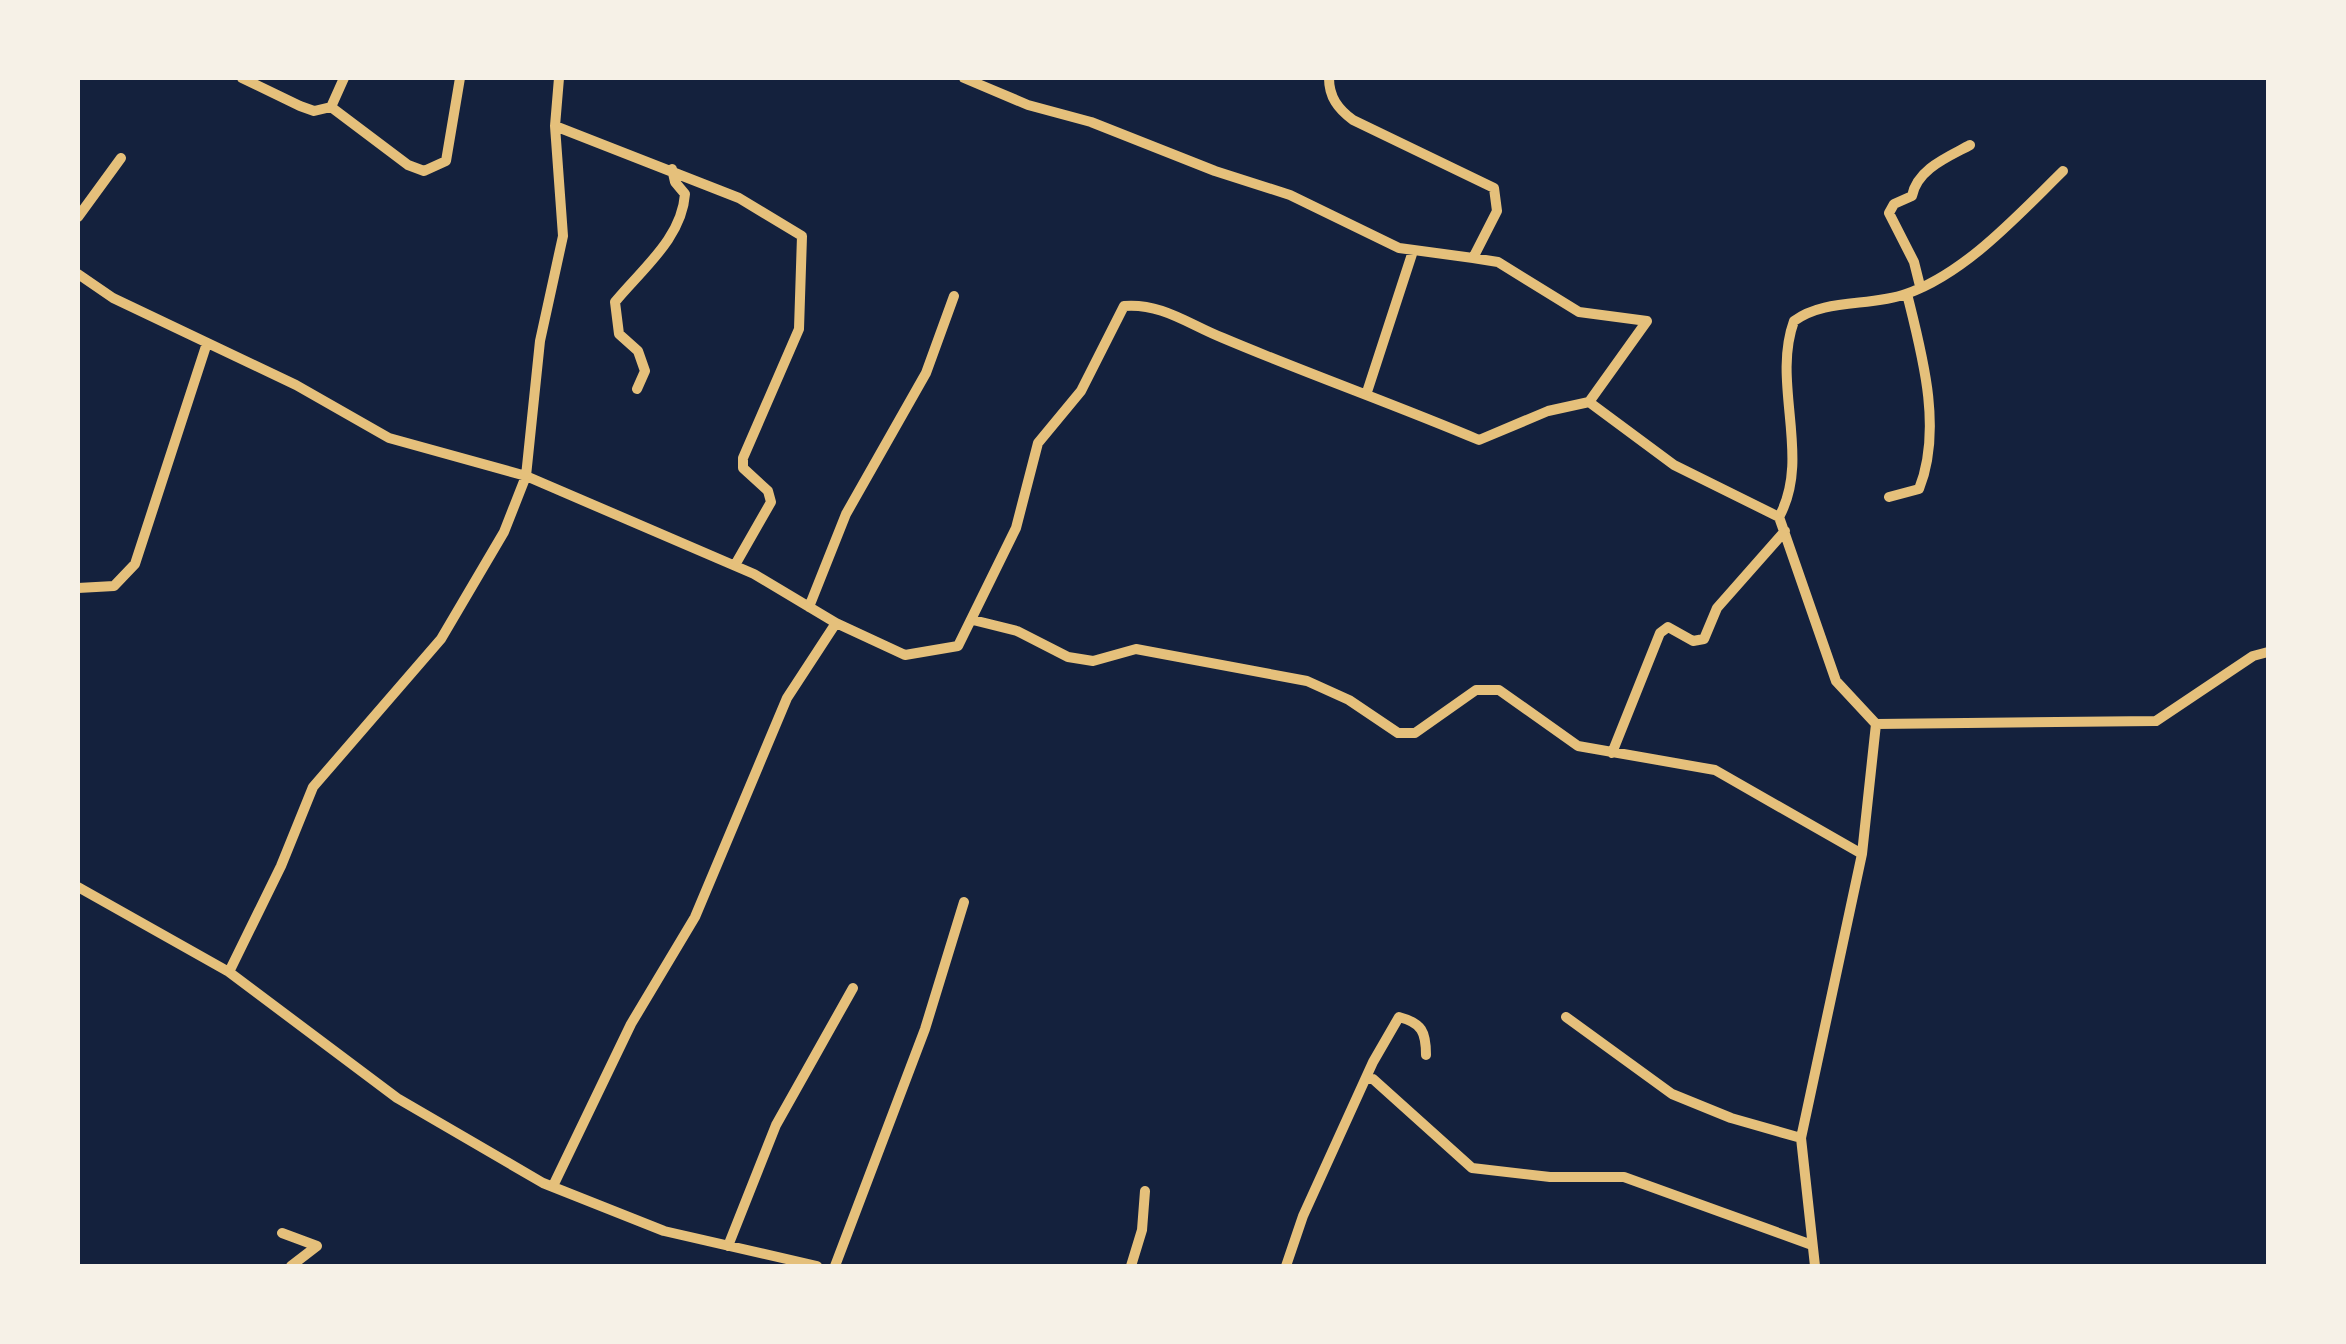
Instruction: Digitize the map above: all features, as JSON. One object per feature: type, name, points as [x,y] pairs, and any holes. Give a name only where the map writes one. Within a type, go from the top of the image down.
[{"type":"street","points":[[242,78],[314,111],[331,106],[344,78]]},
{"type":"street","points":[[331,106],[408,165],[424,171],[446,161],[460,78]]},
{"type":"street","points":[[229,972],[281,866],[313,787],[441,639],[504,532],[526,476],[544,322],[563,236],[555,126],[560,78]]},
{"type":"street","points":[[78,274],[114,298],[296,384],[389,438],[526,476],[735,565],[836,623],[905,656],[958,646],[1016,528],[1038,443],[1080,391],[1124,306],[1151,304],[1222,338],[1368,392],[1479,440],[1548,411],[1589,402],[1647,321],[1579,312],[1498,262],[1413,251],[1290,195],[1091,122],[1028,105],[964,78]]},
{"type":"street","points":[[1329,78],[1329,90],[1339,109],[1353,120],[1494,188],[1497,211],[1474,258]]},
{"type":"street","points":[[555,126],[740,198],[802,236],[799,328],[742,458],[743,468],[768,491],[771,502],[735,565]]},
{"type":"street","points":[[1920,286],[1914,262],[1889,214],[1894,204],[1912,196],[1914,184],[1929,169],[1970,145]]},
{"type":"street","points":[[78,216],[120,158]]},
{"type":"street","points":[[637,389],[645,371],[638,350],[618,334],[615,302],[674,234],[684,214],[685,194],[674,182],[672,169]]},
{"type":"street","points":[[1779,517],[1789,499],[1792,449],[1786,363],[1794,321],[1814,310],[1907,294],[1984,244],[2063,171]]},
{"type":"street","points":[[1368,392],[1413,251]]},
{"type":"street","points":[[1888,497],[1919,489],[1928,466],[1929,420],[1920,342],[1907,294]]},
{"type":"street","points":[[810,607],[846,514],[926,373],[954,296]]},
{"type":"street","points":[[78,588],[114,586],[136,564],[207,343]]},
{"type":"street","points":[[1589,402],[1674,465],[1779,517],[1836,681],[1876,724],[2156,721],[2253,656],[2268,652]]},
{"type":"street","points":[[1612,753],[1660,634],[1668,627],[1693,641],[1704,639],[1716,608],[1785,532]]},
{"type":"street","points":[[973,620],[1016,631],[1068,657],[1094,661],[1136,649],[1306,680],[1349,700],[1398,733],[1415,733],[1462,698],[1490,687],[1578,746],[1715,770],[1862,854]]},
{"type":"street","points":[[553,1186],[631,1024],[695,917],[786,698],[836,623]]},
{"type":"street","points":[[1816,1266],[1800,1138],[1862,854],[1876,724]]},
{"type":"street","points":[[78,887],[229,972],[396,1098],[553,1186],[664,1231],[812,1266]]},
{"type":"street","points":[[835,1266],[925,1028],[964,902]]},
{"type":"street","points":[[728,1246],[776,1125],[853,988]]},
{"type":"street","points":[[1286,1266],[1304,1216],[1366,1078],[1399,1016],[1415,1021],[1426,1035],[1426,1055]]},
{"type":"street","points":[[1566,1017],[1672,1094],[1731,1118],[1800,1138]]},
{"type":"street","points":[[1366,1078],[1374,1079],[1416,1113],[1455,1156],[1472,1168],[1550,1177],[1624,1177],[1812,1246]]},
{"type":"street","points":[[1131,1266],[1142,1230],[1145,1191]]},
{"type":"street","points":[[282,1233],[317,1246],[291,1266]]}]
